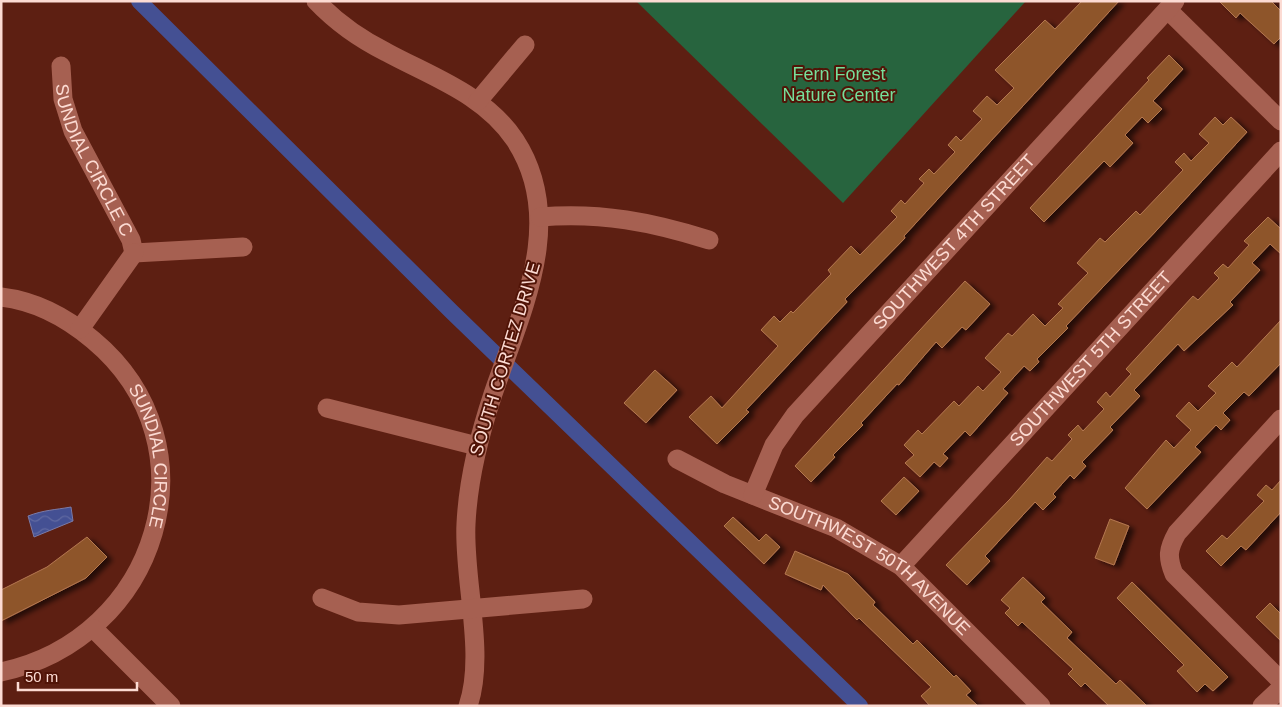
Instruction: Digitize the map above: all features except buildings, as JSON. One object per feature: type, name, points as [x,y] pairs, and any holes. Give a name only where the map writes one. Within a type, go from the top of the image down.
[{"type":"street","name":"SOUTH CORTEZ DRIVE","points":[[316,1],[332,17],[372,45],[458,88],[478,101],[504,127],[522,152],[532,178],[540,217],[534,268],[512,344],[477,446],[466,524],[474,665],[472,694],[468,706]]},
{"type":"street","points":[[1172,6],[1281,121]]},
{"type":"street","name":"SOUTHWEST 4TH STREET","points":[[753,495],[774,445],[795,414],[1172,6]]},
{"type":"street","points":[[478,101],[525,46]]},
{"type":"street","name":"SUNDIAL CIRCLE C","points":[[61,66],[63,99],[72,131],[131,240],[134,253],[80,329]]},
{"type":"street","name":"SOUTHWEST 5TH STREET","points":[[901,566],[1281,151]]},
{"type":"street","points":[[540,217],[559,215],[625,218],[661,225],[709,240]]},
{"type":"street","name":"SUNDIAL CIRCLE C","points":[[134,253],[243,246]]},
{"type":"street","name":"SUNDIAL CIRCLE","points":[[1,297],[33,305],[58,316],[80,329],[109,355],[137,393],[149,419],[157,447],[160,475],[157,513],[145,559],[131,585],[114,608],[94,629],[66,648],[35,663],[1,672]]},
{"type":"street","points":[[327,408],[477,446]]},
{"type":"street","points":[[1281,418],[1177,533],[1170,546],[1168,559],[1174,574],[1281,681]]},
{"type":"street","name":"SOUTHWEST 50TH AVENUE","points":[[677,459],[725,484],[836,528],[901,566],[1041,706]]},
{"type":"street","points":[[322,598],[358,612],[398,615],[583,599]]},
{"type":"street","points":[[94,629],[171,706]]},
{"type":"street","points":[[1262,706],[1281,688]]},
{"type":"green space","name":"Fern Forest Nature Center","points":[[636,1],[1026,1],[843,203]]},
{"type":"water","points":[[71,507],[73,521],[34,537],[28,516],[44,511]]},
{"type":"waterway","points":[[139,1],[452,312],[860,706]]}]
